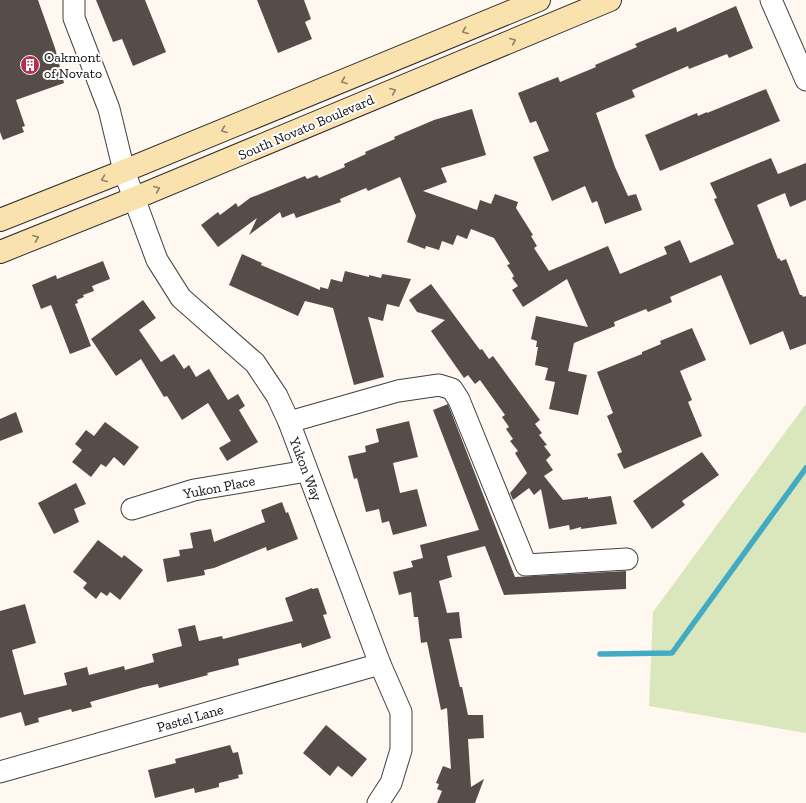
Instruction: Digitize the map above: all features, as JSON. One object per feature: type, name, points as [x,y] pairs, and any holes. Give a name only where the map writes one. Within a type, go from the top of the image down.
[{"type":"main road","name":"South Novato Boulevard","points":[[0,220],[124,171],[539,0]]},
{"type":"main road","name":"South Novato Boulevard","points":[[0,252],[135,198],[610,0]]},
{"type":"street","name":"Yukon Way","points":[[74,0],[74,18],[109,109],[124,171],[157,260],[181,298],[255,363],[277,396],[289,422],[380,664],[401,712],[401,750],[391,783],[378,803]]},
{"type":"street","points":[[771,0],[806,80]]},
{"type":"street","points":[[289,422],[398,391],[438,385],[452,390],[459,400],[526,565],[627,559]]},
{"type":"street","name":"Yukon Place","points":[[132,509],[194,490],[307,471]]},
{"type":"street","name":"Pastel Lane","points":[[0,772],[380,664]]},
{"type":"green space","points":[[806,404],[806,733],[649,706],[653,612]]},
{"type":"building","name":"Oakmont of Novato","points":[[0,0],[38,0],[55,48],[64,83],[16,100],[25,126],[22,127],[24,132],[3,140],[0,132]]},
{"type":"building","points":[[96,0],[145,0],[166,52],[133,66],[122,39],[113,42]]},
{"type":"building","points":[[257,0],[304,0],[311,19],[305,22],[312,39],[278,53]]},
{"type":"building","points":[[736,6],[753,48],[729,58],[727,54],[689,69],[688,66],[632,90],[635,97],[596,113],[615,167],[628,196],[636,194],[642,210],[605,224],[597,201],[592,203],[585,186],[552,201],[533,157],[549,151],[536,121],[530,123],[518,93],[558,77],[560,82],[596,67],[595,65],[637,47],[635,44],[676,27],[677,32]]},
{"type":"building","points":[[766,89],[780,121],[660,171],[645,135],[697,113],[698,116],[707,113]]},
{"type":"building","points":[[472,109],[486,155],[441,168],[447,182],[423,191],[477,210],[480,200],[491,204],[495,194],[518,202],[516,208],[533,235],[531,236],[537,246],[534,248],[549,271],[608,246],[620,274],[667,254],[664,247],[680,240],[690,263],[734,244],[714,199],[717,198],[710,183],[771,158],[778,174],[806,163],[806,200],[790,207],[785,193],[757,205],[778,259],[779,258],[781,261],[786,259],[800,295],[803,297],[806,296],[806,344],[790,350],[783,331],[750,345],[721,275],[670,297],[672,302],[648,312],[646,309],[614,322],[615,326],[574,343],[568,371],[587,375],[578,415],[549,409],[555,382],[545,380],[548,368],[535,365],[538,347],[536,347],[537,341],[531,339],[536,316],[588,327],[567,279],[523,307],[512,290],[518,286],[512,278],[514,276],[507,265],[510,264],[494,238],[471,229],[467,239],[457,235],[453,245],[442,241],[439,250],[426,246],[425,249],[407,242],[416,216],[400,177],[368,191],[366,188],[340,199],[341,202],[296,218],[294,213],[282,218],[280,212],[249,235],[257,218],[218,247],[201,225],[218,212],[220,215],[236,203],[238,207],[250,198],[305,176],[307,179],[317,175],[319,178],[345,167],[344,164],[366,154],[365,152],[395,139],[394,137],[434,120]]},
{"type":"building","points":[[242,254],[262,263],[261,265],[320,290],[320,287],[328,289],[331,279],[342,282],[345,271],[369,277],[369,275],[381,278],[382,274],[411,279],[399,307],[387,304],[383,321],[368,317],[384,377],[354,385],[333,308],[305,301],[298,316],[229,285]]},
{"type":"building","points":[[103,261],[110,279],[92,286],[94,291],[83,295],[84,297],[77,300],[78,303],[75,304],[91,346],[70,354],[51,305],[41,309],[32,285],[56,275],[57,279]]},
{"type":"building","points":[[431,284],[480,350],[482,349],[489,359],[493,356],[540,420],[535,424],[542,433],[539,435],[547,445],[544,446],[551,455],[546,460],[553,470],[544,476],[563,500],[611,496],[617,524],[581,529],[581,527],[570,530],[569,525],[549,529],[541,489],[534,495],[529,488],[513,500],[510,493],[527,473],[515,453],[518,451],[510,441],[513,439],[506,429],[509,427],[502,417],[505,415],[480,380],[475,384],[468,375],[464,378],[431,331],[445,320],[417,312],[409,300]]},
{"type":"building","points":[[143,300],[156,318],[139,330],[161,362],[174,354],[184,369],[189,365],[196,377],[209,369],[228,400],[238,394],[245,406],[239,410],[258,442],[227,461],[219,448],[231,441],[208,403],[182,420],[167,396],[164,397],[141,359],[116,376],[91,339]]},
{"type":"building","points":[[692,328],[706,360],[680,371],[692,400],[688,402],[702,436],[624,469],[617,454],[622,452],[607,416],[613,413],[597,372],[642,354],[642,352],[661,344],[660,341]]},
{"type":"building","points":[[448,404],[515,577],[626,571],[626,589],[504,595],[485,546],[447,556],[452,577],[439,581],[447,613],[459,612],[462,638],[449,639],[468,715],[483,715],[484,738],[468,739],[471,787],[484,779],[475,803],[437,803],[442,791],[437,789],[439,784],[436,783],[443,766],[451,769],[447,708],[441,710],[427,642],[421,643],[418,617],[414,617],[411,592],[399,595],[393,572],[413,567],[411,561],[423,558],[420,545],[479,530],[433,410]]},
{"type":"building","points":[[16,412],[23,432],[0,441],[0,419]]},
{"type":"building","points":[[409,421],[418,457],[393,463],[400,493],[417,489],[427,526],[393,535],[389,521],[382,523],[379,509],[366,512],[357,478],[354,479],[348,456],[366,452],[365,446],[379,442],[376,429]]},
{"type":"building","points":[[105,422],[139,447],[124,466],[114,457],[106,467],[101,464],[91,477],[72,462],[82,450],[75,444],[86,430],[94,436]]},
{"type":"building","points":[[702,452],[719,475],[682,501],[685,505],[652,529],[633,501]]},
{"type":"building","points":[[76,483],[86,504],[74,509],[79,522],[54,534],[38,503]]},
{"type":"building","points":[[282,502],[286,513],[288,512],[298,539],[267,551],[266,547],[214,568],[204,570],[205,575],[167,582],[163,559],[180,556],[179,550],[193,548],[190,533],[211,529],[214,542],[265,522],[261,510]]},
{"type":"building","points":[[98,540],[122,558],[124,555],[143,570],[120,600],[110,592],[107,596],[101,592],[96,599],[83,588],[87,583],[73,572]]},
{"type":"building","points":[[312,588],[318,588],[327,614],[323,615],[331,638],[302,648],[301,643],[238,659],[239,665],[207,673],[208,675],[159,688],[158,684],[144,687],[90,702],[92,707],[72,712],[71,709],[38,718],[39,722],[25,726],[21,712],[0,718],[0,611],[25,604],[36,643],[12,650],[24,695],[67,685],[64,673],[87,667],[89,675],[124,666],[125,670],[154,662],[152,654],[182,646],[178,629],[195,625],[199,641],[222,636],[223,639],[293,621],[285,598]]},
{"type":"building","points":[[326,725],[367,759],[352,777],[338,766],[330,776],[303,753]]},
{"type":"building","points":[[230,745],[233,753],[238,752],[243,774],[238,775],[239,778],[219,783],[219,787],[195,793],[194,788],[155,798],[148,770],[176,763],[175,759]]},
{"type":"waterway","points":[[600,654],[672,653],[806,468]]},
{"type":"place","name":"Oakmont of Novato","points":[[30,65]]}]
